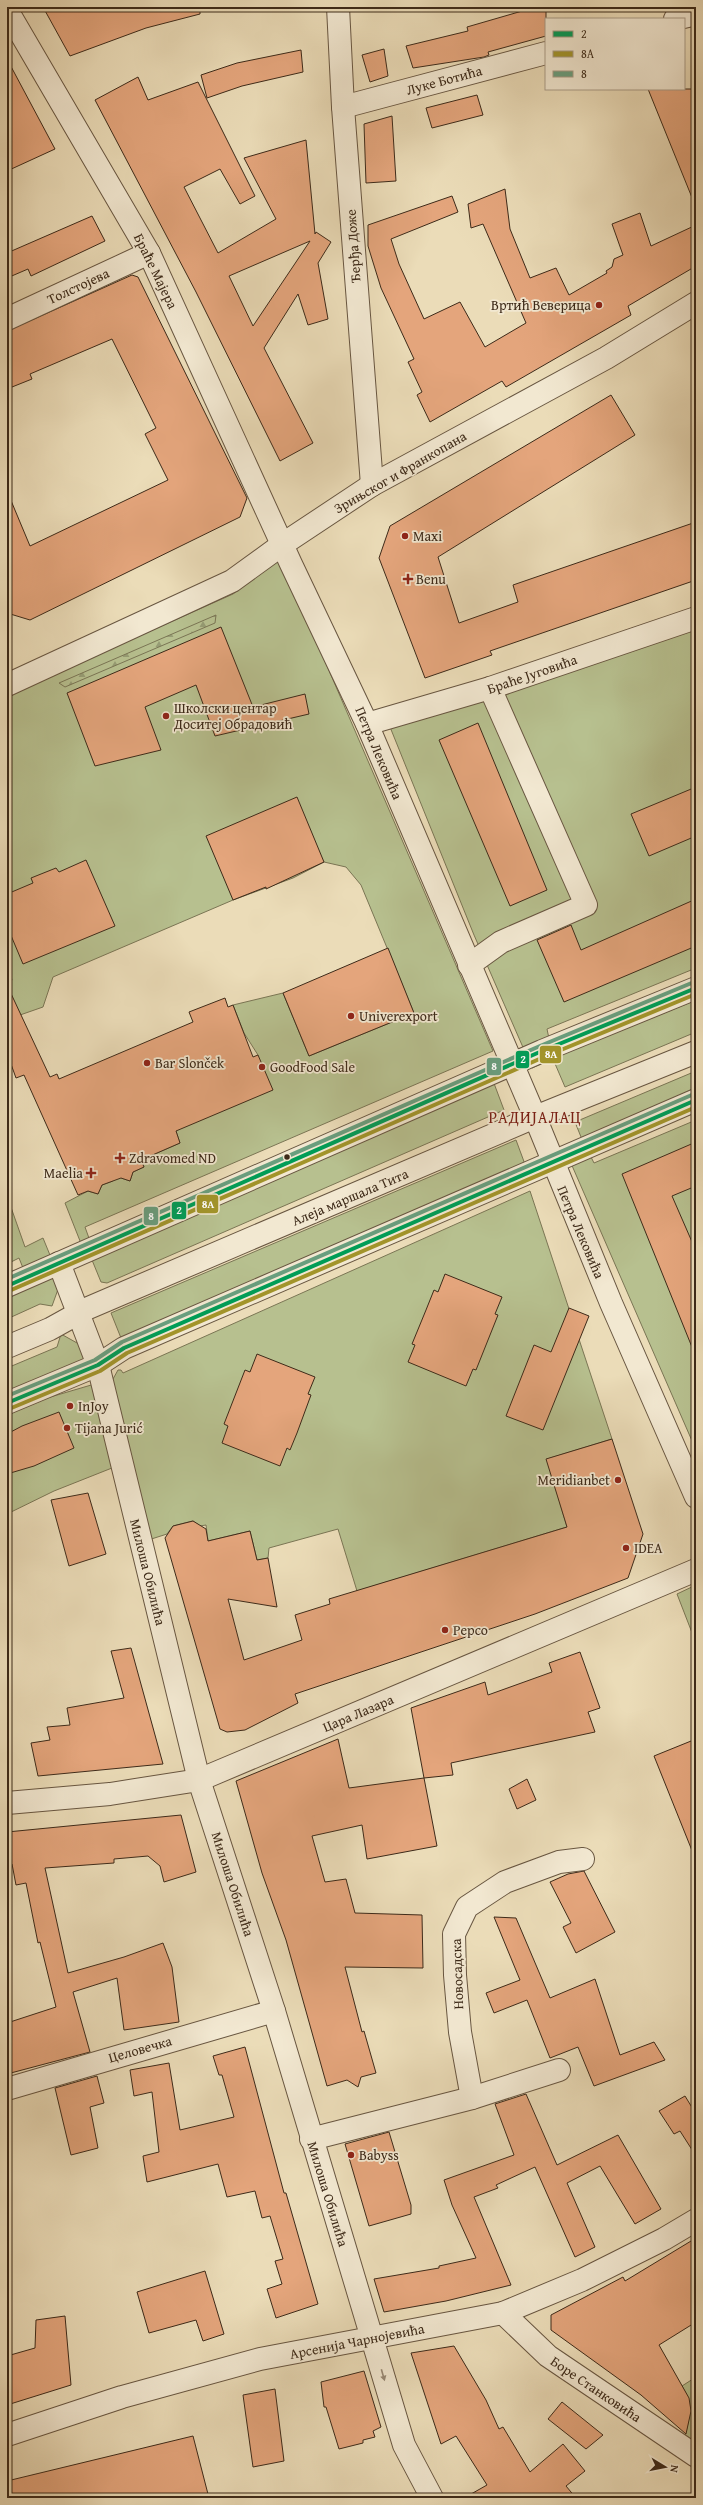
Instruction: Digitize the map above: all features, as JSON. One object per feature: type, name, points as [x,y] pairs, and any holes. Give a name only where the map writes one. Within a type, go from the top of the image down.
[{"type":"street","name":"Ђерђа Доже","points":[[338,7],[343,107],[372,485]]},
{"type":"street","name":"Браће Мајера","points":[[7,10],[150,253],[283,544]]},
{"type":"street","points":[[679,18],[696,14]]},
{"type":"street","name":"Луке Ботића","points":[[343,107],[545,53]]},
{"type":"street","name":"Толстојева","points":[[7,319],[150,253]]},
{"type":"street","name":"Зрињског и Франкопана","points":[[7,685],[232,581],[283,544],[372,485],[606,358],[696,303]]},
{"type":"street","name":"Петра Лековића","points":[[283,544],[367,724],[696,1497]]},
{"type":"street","name":"Браће Југовића","points":[[367,724],[490,688],[696,618]]},
{"type":"street","points":[[469,965],[501,942],[586,905],[490,688]]},
{"type":"street","points":[[7,1286],[512,1064],[696,988]]},
{"type":"street","name":"Алеја маршала Тита","points":[[7,1347],[50,1329],[78,1313],[535,1117],[696,1052]]},
{"type":"street","points":[[7,1403],[98,1365],[124,1348],[552,1161],[696,1100]]},
{"type":"street","name":"Милоша Обилића","points":[[59,1263],[98,1365],[199,1780],[274,2011],[311,2139],[404,2446],[432,2498]]},
{"type":"street","name":"Цара Лазара","points":[[7,1803],[110,1794],[199,1780],[696,1570]]},
{"type":"street","name":"Новосадска","points":[[472,2098],[460,2032],[455,1976],[454,1934],[467,1907],[504,1882],[559,1862],[583,1859]]},
{"type":"street","name":"Целовечка","points":[[7,2089],[274,2011]]},
{"type":"street","points":[[311,2139],[472,2098],[559,2070]]},
{"type":"street","name":"Арсенија Чарнојевића","points":[[7,2435],[122,2397],[252,2361],[503,2313],[589,2276],[664,2239],[696,2220]]},
{"type":"street","name":"Боре Станковића","points":[[503,2313],[548,2356],[696,2456]]},
{"type":"green space","points":[[281,559],[493,1051],[85,1227],[90,1241],[82,1246],[65,1203],[88,1191],[98,1194],[102,1185],[113,1181],[111,1176],[119,1173],[121,1178],[130,1181],[133,1172],[144,1167],[141,1160],[180,1143],[176,1131],[179,1122],[258,1055],[244,1033],[233,1005],[283,993],[309,1056],[414,1013],[361,885],[346,867],[324,862],[293,878],[233,900],[53,977],[43,1007],[20,1015],[7,986],[12,980],[7,963],[7,695],[233,594]]},
{"type":"green space","points":[[216,615],[215,623],[65,687],[59,683]]},
{"type":"green space","points":[[696,625],[696,968],[547,1029],[553,1058],[696,1000],[696,1032],[565,1087],[553,1059],[532,1068],[474,935],[390,727]]},
{"type":"green space","points":[[696,1071],[696,1094],[583,1142],[575,1122]]},
{"type":"green space","points":[[492,1078],[504,1110],[107,1283],[101,1282],[92,1260]]},
{"type":"green space","points":[[696,1120],[696,1450],[570,1161],[588,1151],[594,1163]]},
{"type":"green space","points":[[516,1140],[526,1167],[121,1338],[111,1313]]},
{"type":"green space","points":[[530,1191],[612,1439],[547,1459],[567,1527],[357,1591],[338,1529],[269,1548],[268,1558],[257,1560],[250,1531],[208,1541],[206,1525],[200,1526],[193,1521],[173,1526],[167,1534],[142,1542],[108,1388],[118,1370],[121,1370],[123,1373]]},
{"type":"green space","points":[[7,1196],[25,1247],[43,1238],[52,1260],[25,1273],[19,1258],[7,1264]]},
{"type":"green space","points":[[57,1268],[61,1281],[52,1306],[40,1304],[7,1319],[7,1290]]},
{"type":"green space","points":[[61,1334],[86,1348],[89,1367],[7,1400],[7,1368],[57,1347]]},
{"type":"green space","points":[[98,1383],[117,1466],[54,1491],[7,1514],[7,1415],[47,1398]]},
{"type":"green space","points":[[696,1585],[696,1643],[677,1594]]},
{"type":"green space","points":[[696,2377],[696,2443],[685,2436],[690,2410],[688,2399],[682,2386]]},
{"type":"building","points":[[43,7],[200,7],[200,14],[146,28],[70,56]]},
{"type":"building","points":[[536,7],[546,7],[545,36],[488,52],[489,55],[484,57],[413,68],[406,46],[468,31],[467,27]]},
{"type":"building","points":[[384,49],[388,76],[370,82],[362,55]]},
{"type":"building","points":[[301,50],[303,72],[242,86],[207,98],[201,75],[237,63]]},
{"type":"building","points":[[7,59],[55,149],[7,171]]},
{"type":"building","points":[[138,77],[148,100],[198,82],[255,196],[240,204],[220,169],[184,187],[218,253],[276,219],[244,158],[306,140],[315,234],[316,232],[331,242],[318,263],[328,319],[308,325],[298,294],[264,348],[313,443],[280,461],[196,292],[95,100]],"holes":[[[310,241],[253,326],[229,276]]]},
{"type":"building","points":[[696,89],[695,205],[648,90]]},
{"type":"building","points":[[477,95],[483,115],[432,128],[426,108]]},
{"type":"building","points":[[392,116],[396,181],[366,183],[364,124]]},
{"type":"building","points":[[505,189],[510,229],[530,278],[556,268],[569,295],[607,273],[606,271],[612,267],[614,259],[623,255],[612,224],[640,213],[651,246],[696,225],[696,266],[628,306],[631,315],[506,387],[502,381],[430,422],[417,395],[422,392],[408,362],[414,359],[381,288],[368,246],[368,225],[452,196],[458,212],[391,239],[399,264],[424,319],[460,302],[485,347],[526,323],[483,224],[471,228],[468,204]]},
{"type":"building","points":[[92,216],[105,241],[31,276],[28,269],[7,278],[7,253]]},
{"type":"building","points":[[132,275],[138,277],[247,498],[240,517],[30,620],[7,613],[7,491],[30,546],[168,480],[145,434],[156,428],[112,339],[30,374],[32,379],[7,389],[7,331]]},
{"type":"building","points":[[611,395],[635,435],[438,557],[459,623],[518,602],[513,585],[696,522],[696,580],[490,651],[492,655],[425,678],[379,558],[390,526]]},
{"type":"building","name":"Школски центар Доситеј Обрадовић","points":[[221,627],[253,707],[305,694],[309,714],[215,736],[196,685],[145,707],[161,750],[95,766],[67,693]]},
{"type":"building","points":[[478,723],[547,890],[510,906],[439,740]]},
{"type":"building","points":[[696,787],[696,836],[649,856],[631,814]]},
{"type":"building","points":[[297,797],[324,862],[266,889],[266,887],[233,900],[206,836]]},
{"type":"building","points":[[86,860],[115,926],[23,964],[7,926],[7,894],[33,883],[31,878],[56,868],[59,872]]},
{"type":"building","points":[[696,899],[696,946],[564,1002],[537,940],[571,925],[581,950]]},
{"type":"building","points":[[388,948],[414,1013],[309,1056],[283,993]]},
{"type":"building","points":[[7,985],[50,1077],[57,1074],[59,1079],[193,1022],[189,1012],[225,998],[228,1007],[233,1005],[253,1057],[258,1055],[273,1090],[176,1131],[180,1143],[141,1160],[144,1167],[133,1172],[130,1181],[121,1178],[102,1185],[98,1194],[88,1191],[78,1195],[24,1075],[16,1078],[7,1053]]},
{"type":"building","points":[[696,1142],[696,1186],[672,1196],[696,1251],[696,1357],[622,1174]]},
{"type":"building","points":[[445,1274],[502,1297],[495,1314],[498,1315],[476,1370],[473,1369],[466,1386],[408,1362],[415,1345],[412,1344],[434,1290],[438,1292]]},
{"type":"building","points":[[569,1308],[589,1316],[543,1430],[506,1416],[534,1345],[551,1352]]},
{"type":"building","points":[[257,1354],[315,1377],[308,1394],[311,1395],[297,1433],[290,1450],[287,1448],[280,1466],[222,1443],[228,1426],[224,1424],[245,1370],[250,1372]]},
{"type":"building","points":[[59,1412],[74,1448],[34,1466],[7,1474],[7,1434],[22,1426]]},
{"type":"building","points":[[612,1439],[643,1534],[628,1578],[535,1614],[295,1694],[298,1703],[245,1730],[227,1732],[220,1729],[165,1538],[173,1526],[193,1521],[206,1529],[208,1541],[250,1531],[257,1560],[268,1558],[277,1607],[228,1599],[244,1660],[302,1640],[295,1615],[330,1604],[329,1599],[567,1527],[546,1459]]},
{"type":"building","points":[[88,1493],[106,1554],[69,1566],[51,1500]]},
{"type":"building","points":[[131,1648],[163,1764],[38,1776],[31,1743],[50,1740],[47,1727],[70,1725],[67,1708],[124,1698],[111,1651]]},
{"type":"building","points":[[580,1652],[600,1708],[588,1712],[595,1732],[451,1763],[453,1775],[424,1778],[411,1708],[485,1682],[488,1695],[552,1672],[549,1663]]},
{"type":"building","points":[[338,1739],[349,1788],[424,1778],[437,1846],[367,1859],[362,1825],[312,1836],[325,1882],[346,1879],[355,1913],[422,1915],[423,1968],[345,1967],[362,2032],[364,2031],[376,2073],[361,2077],[358,2087],[347,2080],[327,2086],[286,1940],[262,1873],[236,1781]]},
{"type":"building","points":[[696,1739],[696,1858],[695,1858],[654,1756]]},
{"type":"building","points":[[527,1779],[536,1800],[517,1809],[509,1789]]},
{"type":"building","points":[[181,1815],[196,1872],[164,1882],[160,1866],[148,1856],[114,1859],[114,1863],[45,1868],[68,1973],[124,1957],[163,1943],[172,1967],[179,2022],[124,2030],[117,1978],[73,1992],[90,2052],[7,2074],[7,2023],[56,2007],[40,1942],[38,1943],[26,1883],[16,1885],[12,1864],[7,1864],[7,1832]]},
{"type":"building","points":[[584,1871],[615,1932],[576,1953],[563,1927],[571,1923],[550,1882],[568,1874]]},
{"type":"building","points":[[494,1917],[516,1918],[550,1998],[595,1979],[620,2055],[654,2042],[665,2060],[594,2086],[578,2047],[550,2058],[527,2000],[494,2013],[486,1993],[520,1980]]},
{"type":"building","points":[[245,2047],[284,2193],[286,2193],[318,2304],[276,2318],[267,2289],[282,2284],[275,2261],[283,2259],[270,2216],[262,2218],[255,2191],[227,2197],[218,2164],[147,2182],[143,2156],[159,2152],[152,2092],[134,2096],[130,2070],[169,2063],[180,2130],[234,2117],[222,2075],[219,2075],[213,2056]]},
{"type":"building","points":[[97,2076],[104,2103],[90,2107],[98,2148],[71,2155],[55,2088]]},
{"type":"building","points":[[526,2094],[557,2165],[618,2135],[661,2209],[635,2224],[600,2166],[567,2183],[595,2247],[575,2257],[535,2167],[496,2185],[498,2188],[474,2197],[511,2285],[446,2301],[384,2312],[374,2279],[439,2268],[439,2266],[476,2258],[452,2205],[444,2180],[514,2155],[495,2104]]},
{"type":"building","points":[[685,2096],[696,2114],[696,2156],[680,2131],[674,2134],[659,2111]]},
{"type":"building","points":[[389,2132],[411,2205],[411,2214],[369,2226],[345,2144]]},
{"type":"building","points":[[696,2238],[696,2322],[659,2345],[689,2398],[691,2411],[686,2434],[641,2395],[551,2330],[551,2315],[623,2277],[625,2281]]},
{"type":"building","points":[[205,2271],[224,2334],[203,2341],[196,2320],[149,2333],[137,2292]]},
{"type":"building","points":[[65,2316],[71,2385],[7,2405],[7,2356],[35,2348],[36,2320]]},
{"type":"building","points":[[454,2346],[486,2400],[499,2429],[503,2427],[530,2472],[563,2444],[585,2471],[566,2486],[576,2498],[464,2498],[487,2485],[456,2436],[441,2444],[411,2353]]},
{"type":"building","points":[[364,2371],[381,2427],[373,2431],[375,2437],[363,2440],[363,2443],[339,2449],[326,2407],[324,2407],[321,2382]]},
{"type":"building","points":[[275,2389],[284,2461],[253,2467],[243,2395]]},
{"type":"building","points":[[562,2402],[603,2435],[586,2449],[548,2419]]},
{"type":"building","points":[[193,2436],[209,2498],[7,2498],[7,2481]]},
{"type":"transit line","name":"8","points":[[7,1279],[540,1046],[694,982]]},
{"type":"transit line","name":"2","points":[[7,1286],[542,1051],[696,988]]},
{"type":"transit line","name":"8A","points":[[9,1291],[544,1057],[696,994]]},
{"type":"transit line","name":"8","points":[[7,1396],[95,1360],[122,1342],[694,1094]]},
{"type":"transit line","name":"2","points":[[7,1403],[98,1365],[124,1348],[696,1100]]},
{"type":"transit line","name":"8A","points":[[9,1409],[100,1371],[127,1353],[696,1107]]},
{"type":"place","name":"Вртић Веверица","points":[[599,305]]},
{"type":"place","name":"Maxi","points":[[405,536]]},
{"type":"place","name":"Benu","points":[[408,579]]},
{"type":"place","name":"Школски центар Доситеј Обрадовић","points":[[166,716]]},
{"type":"place","name":"Univerexport","points":[[351,1016]]},
{"type":"place","name":"Bar Slonček","points":[[147,1063]]},
{"type":"place","name":"GoodFood Sale","points":[[262,1067]]},
{"type":"place","name":"Zdravomed ND","points":[[120,1158]]},
{"type":"place","name":"Maelia","points":[[91,1173]]},
{"type":"place","name":"InJoy","points":[[70,1406]]},
{"type":"place","name":"Tijana Jurić","points":[[67,1428]]},
{"type":"place","name":"Meridianbet","points":[[618,1480]]},
{"type":"place","name":"IDEA","points":[[626,1548]]},
{"type":"place","name":"Pepco","points":[[445,1630]]},
{"type":"place","name":"Babyss","points":[[351,2155]]},
{"type":"district","name":"РАДИЈАЛАЦ","points":[[535,1117]]}]
